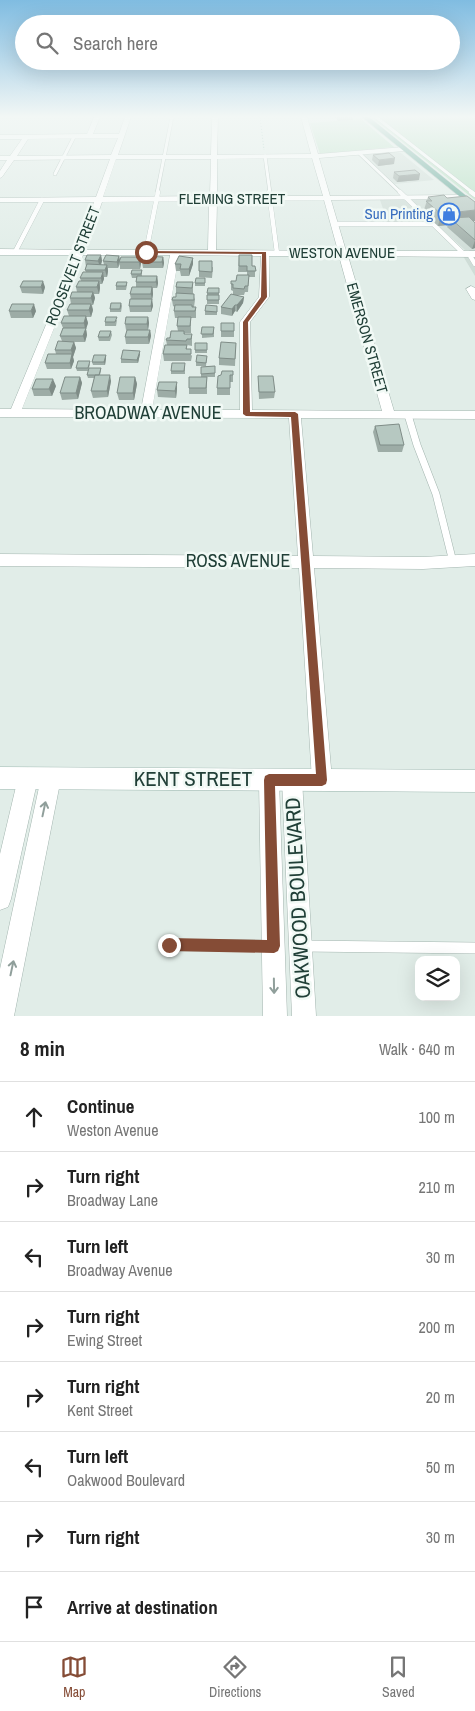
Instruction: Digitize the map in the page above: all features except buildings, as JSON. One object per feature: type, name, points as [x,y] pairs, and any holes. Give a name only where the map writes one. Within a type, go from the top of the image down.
[{"type":"main road","points":[[423,164],[475,207]]},
{"type":"street","points":[[0,176],[8,164]]},
{"type":"street","name":"ROOSEVELT STREET","points":[[15,413],[80,252],[110,164]]},
{"type":"street","points":[[212,252],[214,164]]},
{"type":"street","name":"EMERSON STREET","points":[[318,164],[389,415]]},
{"type":"street","name":"FLEMING STREET","points":[[0,200],[464,197]]},
{"type":"street","name":"WESTON AVENUE","points":[[0,252],[469,254]]},
{"type":"street","points":[[146,413],[175,252]]},
{"type":"street","points":[[246,414],[246,322],[264,297],[265,253]]},
{"type":"street","name":"BROADWAY AVENUE","points":[[0,413],[475,415]]},
{"type":"street","points":[[295,414],[322,780]]},
{"type":"street","name":"ROSS AVENUE","points":[[0,560],[306,562],[453,562],[475,560]]},
{"type":"street","name":"KENT STREET","points":[[0,778],[475,781]]},
{"type":"street","points":[[0,899],[28,778]]},
{"type":"street","points":[[2,1016],[51,778]]},
{"type":"street","name":"OAKWOOD BOULEVARD","points":[[269,780],[275,1016]]},
{"type":"street","name":"OAKWOOD BOULEVARD","points":[[292,780],[304,1016]]},
{"type":"lane","points":[[55,174],[60,164]]},
{"type":"lane","points":[[146,252],[163,164]]},
{"type":"lane","points":[[266,164],[277,253]]},
{"type":"lane","points":[[371,164],[434,224],[469,254],[475,264]]},
{"type":"lane","points":[[436,164],[475,195]]},
{"type":"lane","points":[[15,252],[42,200]]},
{"type":"lane","points":[[335,224],[434,224]]},
{"type":"lane","points":[[408,415],[417,445],[436,494],[453,562]]},
{"type":"lane","points":[[169,945],[274,946]]},
{"type":"lane","points":[[301,946],[475,948]]},
{"type":"shaded area","points":[[374,164],[415,164],[434,180],[395,184]]},
{"type":"shaded area","points":[[452,199],[475,214],[475,276],[463,256],[472,255],[469,250],[465,250],[435,223],[388,223],[380,200]]},
{"type":"green space","points":[[430,164],[475,164],[475,200]]},
{"type":"place","name":"Sun Printing","points":[[449,214]]},
{"type":"route","points":[[146,252],[265,253],[264,297],[246,322],[246,414],[295,414],[322,780],[269,780],[274,946],[169,945]]}]
